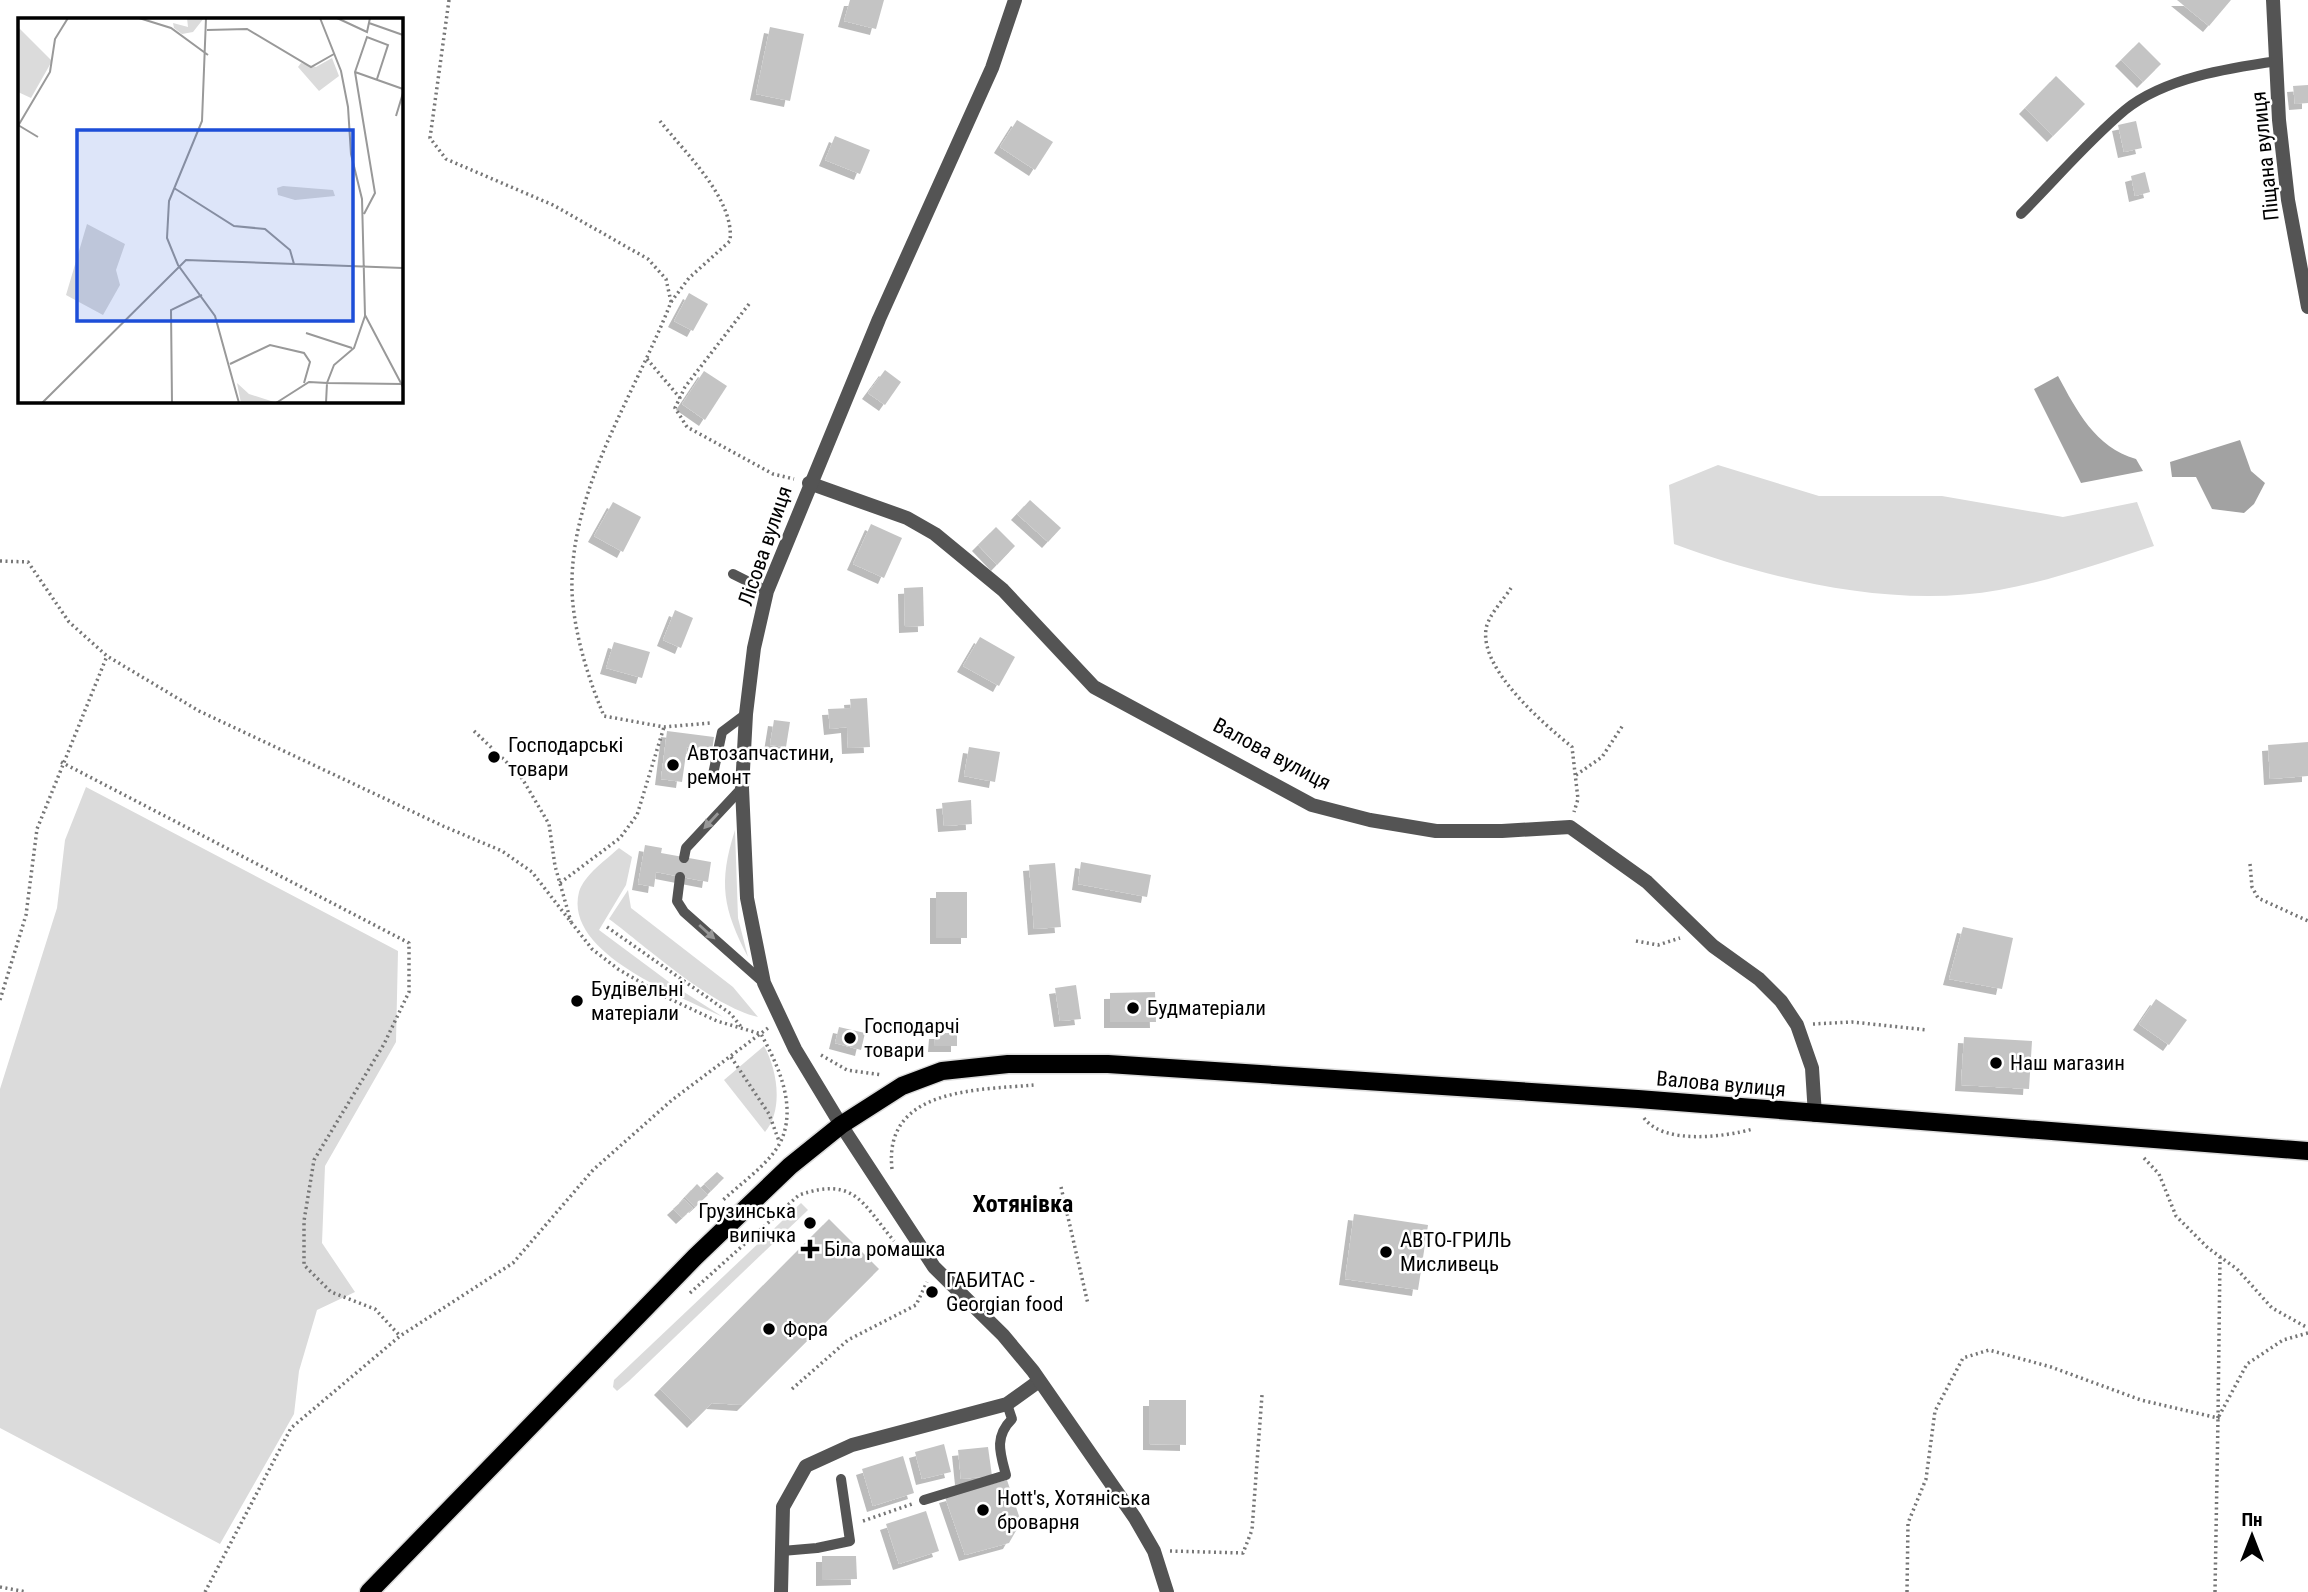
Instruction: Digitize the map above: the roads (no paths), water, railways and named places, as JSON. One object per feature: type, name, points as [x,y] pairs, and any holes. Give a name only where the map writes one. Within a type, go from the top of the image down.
[{"type":"main road","name":"Валова вулиця","points":[[369,1592],[716,1236],[790,1166],[841,1125],[902,1086],[942,1071],[1007,1064],[1108,1064],[1638,1099],[1815,1115],[2308,1151]]},
{"type":"street","name":"Лісова вулиця","points":[[1015,0],[992,68],[809,483],[767,591],[754,648],[746,714],[742,788],[747,898],[764,984],[780,1018],[841,1125],[934,1267],[1003,1335],[1039,1381],[1135,1518],[1154,1551],[1167,1592]]},
{"type":"street","name":"Піщана вулиця","points":[[2273,0],[2279,120],[2288,200],[2308,307]]},
{"type":"street","name":"Валова вулиця","points":[[809,483],[907,518],[935,534],[1003,590],[1094,687],[1312,805],[1370,820],[1436,831],[1570,827],[1647,882],[1699,932],[1759,979],[1781,1001],[1797,1025],[1812,1068],[1815,1115]]},
{"type":"street","points":[[781,1592],[783,1507],[806,1466],[852,1446],[948,1417],[1007,1404],[1039,1381]]},
{"type":"lane","points":[[2021,214],[2126,109],[2169,87],[2224,68],[2278,61]]},
{"type":"lane","points":[[733,574],[767,591]]},
{"type":"lane","points":[[712,779],[722,732],[746,714]]},
{"type":"lane","points":[[684,858],[686,848],[742,788]]},
{"type":"lane","points":[[680,877],[677,901],[684,912],[764,984]]},
{"type":"lane","points":[[924,1500],[1006,1475],[999,1440],[1002,1429],[1012,1419],[1007,1404]]},
{"type":"lane","points":[[782,1551],[817,1548],[850,1541],[841,1479]]},
{"type":"place","name":"Господарські товари","points":[[494,757]]},
{"type":"place","name":"Автозапчастини, ремонт","points":[[673,765]]},
{"type":"place","name":"Будівельні матеріали","points":[[577,1001]]},
{"type":"place","name":"Будматеріали","points":[[1133,1008]]},
{"type":"place","name":"Господарчі товари","points":[[850,1038]]},
{"type":"place","name":"Наш магазин","points":[[1996,1063]]},
{"type":"place","name":"Грузинська випічка","points":[[810,1223]]},
{"type":"place","name":"Біла ромашка","points":[[810,1249]]},
{"type":"place","name":"АВТО-ГРИЛЬ Мисливець","points":[[1386,1252]]},
{"type":"place","name":"ГАБИТАС - Georgian food","points":[[932,1292]]},
{"type":"place","name":"Фора","points":[[769,1329]]},
{"type":"place","name":"Hott's, Хотяніська броварня","points":[[983,1510]]},
{"type":"district","name":"Хотянівка","points":[[1023,1204]]}]
